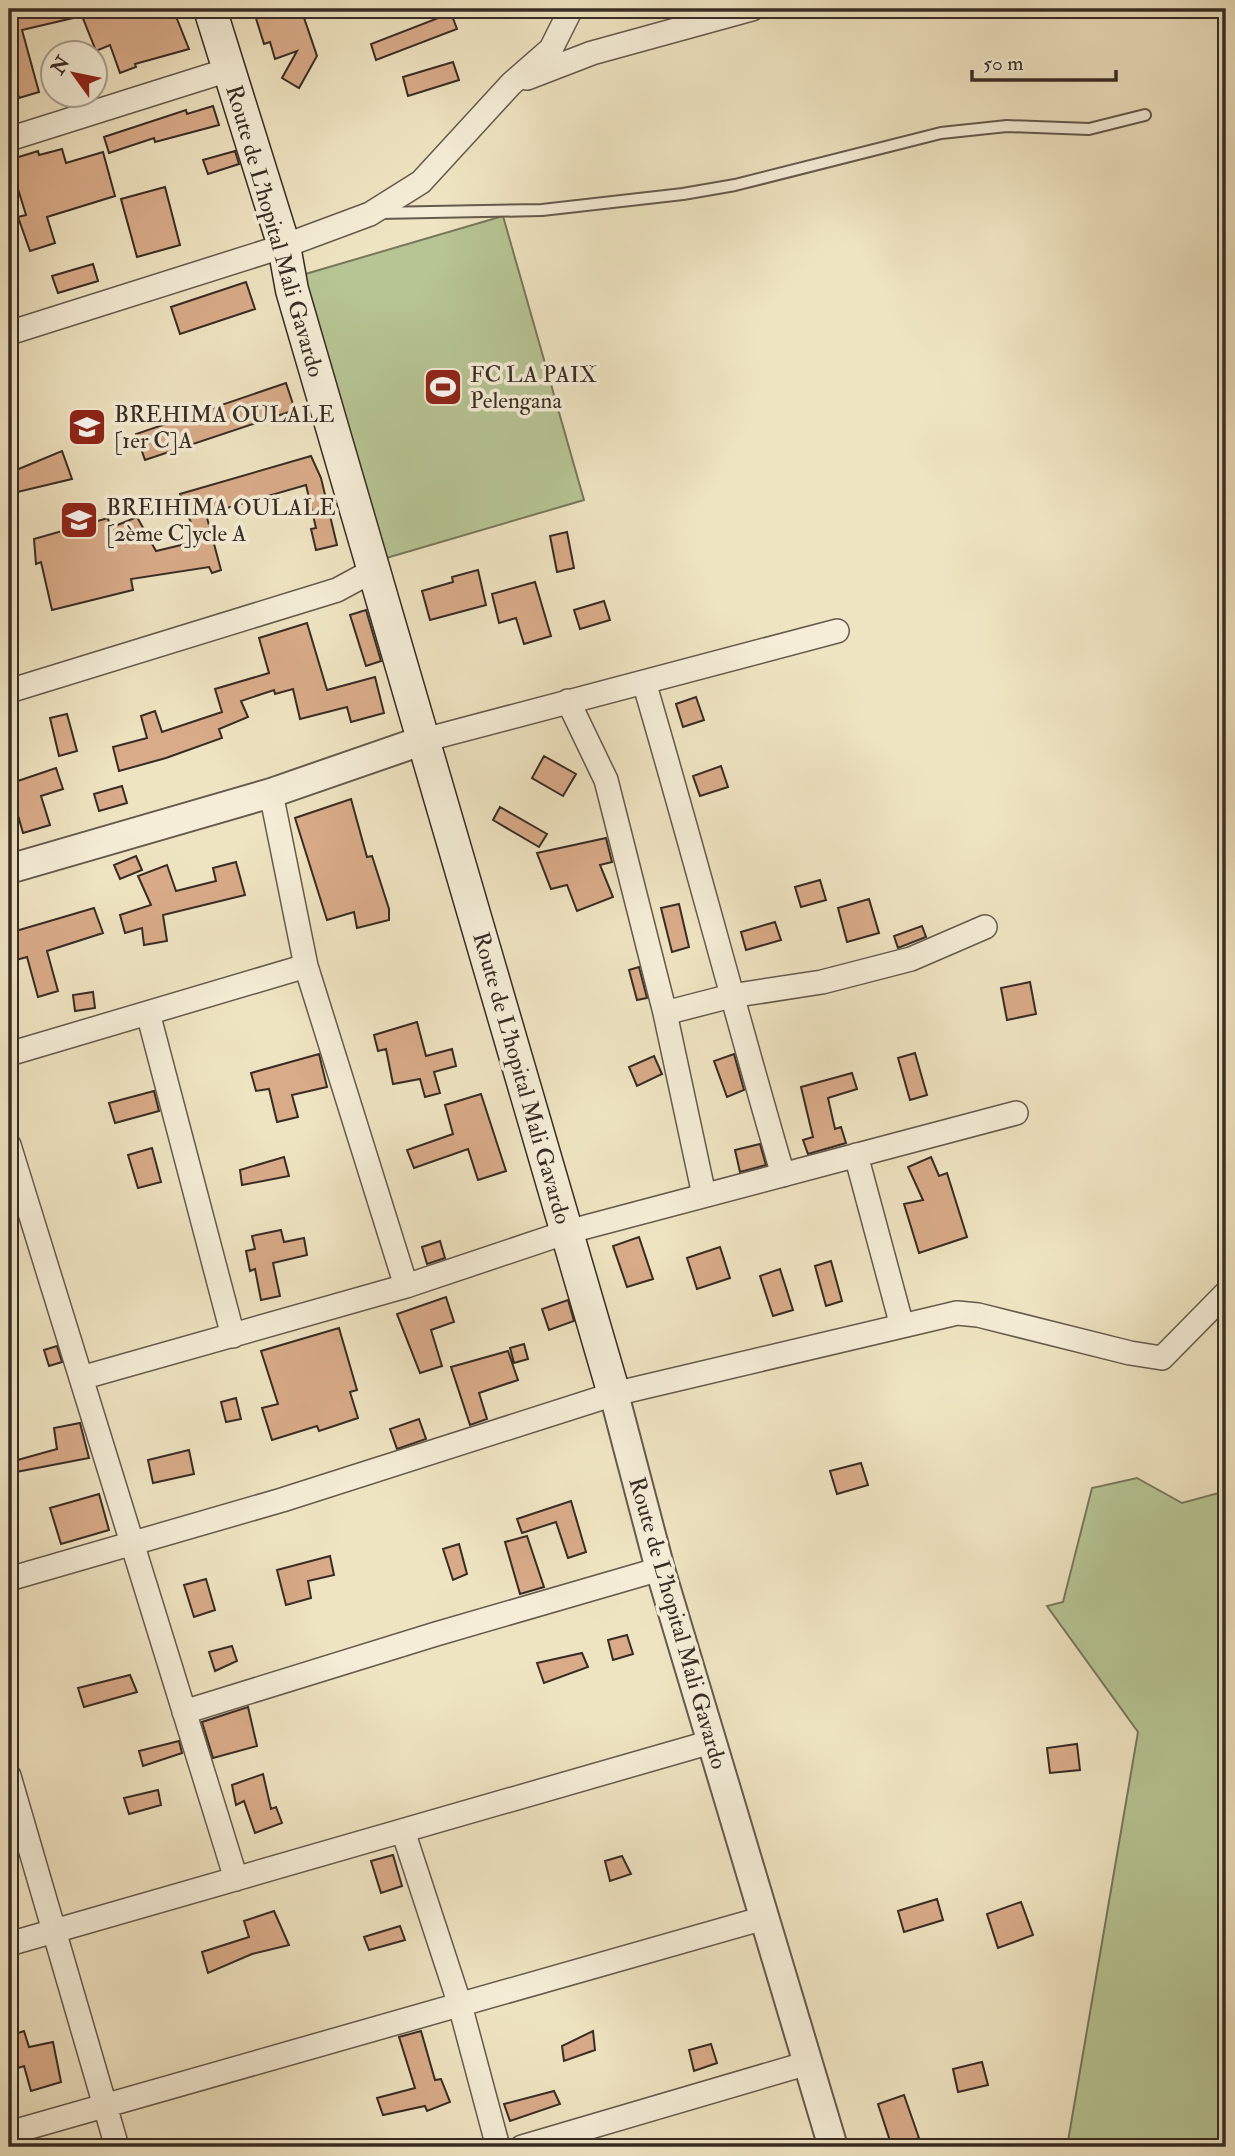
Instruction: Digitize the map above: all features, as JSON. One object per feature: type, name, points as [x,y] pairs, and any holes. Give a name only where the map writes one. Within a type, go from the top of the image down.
[{"type":"main road","name":"Route de L'hopital Mali Gavardo","points":[[210,9],[284,246],[292,290],[614,1394]]},
{"type":"street","points":[[9,333],[284,246],[370,214],[421,183],[511,84],[551,49],[571,9]]},
{"type":"street","points":[[511,84],[592,53],[752,9]]},
{"type":"street","points":[[9,139],[228,71]]},
{"type":"street","points":[[9,691],[337,590],[374,570]]},
{"type":"street","points":[[9,869],[271,793],[424,740],[837,631]]},
{"type":"street","points":[[644,682],[705,889],[731,996],[783,1175]]},
{"type":"street","points":[[568,701],[606,780],[665,1013],[704,1195]]},
{"type":"street","points":[[271,793],[306,966],[406,1286]]},
{"type":"street","points":[[665,1013],[731,996],[822,982],[911,959],[985,927]]},
{"type":"street","points":[[9,1054],[306,966]]},
{"type":"street","points":[[148,1013],[233,1335]]},
{"type":"street","points":[[81,1378],[406,1286],[567,1232],[1016,1113]]},
{"type":"street","points":[[9,1145],[236,1879]]},
{"type":"street","points":[[856,1155],[902,1326]]},
{"type":"street","points":[[9,1579],[282,1500],[614,1394],[957,1313],[978,1315],[1162,1358],[1226,1293]]},
{"type":"street","name":"Route de L'hopital Mali Gavardo","points":[[614,1394],[660,1569],[833,2147]]},
{"type":"street","points":[[184,1712],[436,1634],[660,1569]]},
{"type":"street","points":[[9,1944],[711,1742]]},
{"type":"street","points":[[9,1776],[117,2147]]},
{"type":"street","points":[[403,1831],[460,2005],[498,2147]]},
{"type":"street","points":[[9,2133],[764,1918]]},
{"type":"street","points":[[522,2147],[808,2063]]},
{"type":"lane","points":[[370,214],[542,210],[683,194],[734,185],[941,133],[1007,126],[1090,129],[1145,115]]},
{"type":"green space","name":"FC LA PAIX Pelengana","points":[[503,216],[584,500],[383,559],[302,275]]},
{"type":"green space","points":[[1137,1478],[1182,1503],[1226,1491],[1226,2147],[1067,2147],[1138,1732],[1047,1606],[1063,1602],[1092,1488]]},
{"type":"building","points":[[9,9],[173,9],[189,49],[135,64],[136,67],[120,73],[110,45],[108,46],[108,38],[91,38],[82,16],[22,30],[38,92],[19,98],[9,60]]},
{"type":"building","points":[[253,9],[301,9],[317,56],[299,88],[282,78],[297,51],[275,59],[270,42],[264,44]]},
{"type":"building","points":[[451,13],[457,29],[376,60],[371,44]]},
{"type":"building","points":[[453,62],[459,80],[408,96],[403,77]]},
{"type":"building","points":[[213,106],[219,125],[155,142],[154,138],[109,153],[104,137],[186,110],[187,114]]},
{"type":"building","points":[[62,149],[66,163],[103,152],[115,196],[47,217],[55,243],[30,251],[18,217],[26,215],[9,160],[38,151],[39,155]]},
{"type":"building","points":[[235,151],[239,164],[208,174],[203,160]]},
{"type":"building","points":[[165,187],[180,245],[137,257],[121,199]]},
{"type":"building","points":[[93,264],[98,281],[58,293],[52,276]]},
{"type":"building","points":[[246,282],[255,309],[180,334],[171,307]]},
{"type":"building","points":[[286,383],[295,410],[145,460],[136,434]]},
{"type":"building","points":[[62,451],[72,479],[9,494],[9,473]]},
{"type":"building","points":[[311,456],[321,478],[337,545],[316,550],[311,529],[316,528],[306,485],[206,514],[221,570],[212,573],[209,567],[131,579],[133,590],[52,610],[41,562],[36,564],[34,539],[108,518],[110,528],[137,517],[156,551],[198,541],[180,494]]},
{"type":"building","points":[[567,532],[574,568],[557,572],[550,536]]},
{"type":"building","points":[[478,570],[486,605],[430,620],[422,591],[453,582],[452,577]]},
{"type":"building","points":[[535,582],[551,636],[524,644],[516,618],[499,623],[492,594]]},
{"type":"building","points":[[604,601],[610,620],[580,629],[574,610]]},
{"type":"building","points":[[366,610],[381,661],[366,666],[350,615]]},
{"type":"building","points":[[307,623],[327,690],[375,677],[384,713],[351,722],[347,707],[300,719],[293,689],[275,694],[274,690],[241,701],[248,717],[219,729],[222,738],[119,771],[113,747],[147,738],[141,716],[155,711],[162,732],[222,712],[215,689],[269,673],[259,638]]},
{"type":"building","points":[[696,697],[704,720],[683,727],[676,704]]},
{"type":"building","points":[[67,714],[77,751],[59,756],[50,718]]},
{"type":"building","points":[[544,756],[576,774],[563,796],[532,778]]},
{"type":"building","points":[[721,766],[728,787],[700,796],[693,776]]},
{"type":"building","points":[[56,768],[63,789],[41,796],[50,825],[23,833],[9,784]]},
{"type":"building","points":[[122,786],[127,803],[99,811],[94,794]]},
{"type":"building","points":[[351,799],[367,857],[372,856],[389,909],[389,920],[357,928],[354,912],[327,920],[295,818]]},
{"type":"building","points":[[500,807],[547,834],[539,847],[493,820]]},
{"type":"building","points":[[606,838],[612,862],[600,865],[613,897],[577,911],[567,885],[551,889],[537,853]]},
{"type":"building","points":[[136,856],[142,870],[120,879],[114,865]]},
{"type":"building","points":[[236,862],[245,895],[163,915],[167,941],[144,945],[142,928],[125,933],[120,915],[151,905],[138,876],[167,865],[176,891],[216,881],[213,868]]},
{"type":"building","points":[[820,880],[826,900],[801,907],[795,887]]},
{"type":"building","points":[[869,899],[879,933],[847,942],[838,908]]},
{"type":"building","points":[[679,904],[689,947],[672,952],[661,908]]},
{"type":"building","points":[[94,908],[103,933],[47,951],[58,991],[38,997],[27,957],[9,962],[9,933]]},
{"type":"building","points":[[775,922],[781,940],[746,950],[741,932]]},
{"type":"building","points":[[922,926],[926,937],[898,948],[894,936]]},
{"type":"building","points":[[639,967],[647,998],[637,1000],[629,970]]},
{"type":"building","points":[[1030,982],[1036,1014],[1007,1020],[1001,988]]},
{"type":"building","points":[[93,992],[95,1008],[75,1011],[73,995]]},
{"type":"building","points":[[417,1022],[426,1056],[452,1049],[456,1066],[434,1072],[440,1093],[425,1097],[420,1079],[393,1084],[386,1049],[378,1051],[374,1035]]},
{"type":"building","points":[[915,1053],[927,1095],[910,1100],[898,1058]]},
{"type":"building","points":[[319,1054],[327,1087],[292,1095],[298,1117],[277,1122],[269,1089],[256,1091],[251,1073]]},
{"type":"building","points":[[734,1054],[744,1090],[727,1097],[714,1061]]},
{"type":"building","points":[[654,1056],[662,1074],[637,1086],[629,1067]]},
{"type":"building","points":[[852,1073],[857,1089],[828,1098],[835,1129],[841,1127],[846,1143],[808,1154],[803,1140],[813,1137],[801,1087]]},
{"type":"building","points":[[154,1091],[159,1111],[115,1123],[109,1103]]},
{"type":"building","points":[[481,1094],[506,1171],[478,1180],[468,1149],[414,1168],[407,1150],[453,1134],[445,1105]]},
{"type":"building","points":[[760,1144],[766,1165],[740,1172],[735,1150]]},
{"type":"building","points":[[152,1148],[161,1182],[138,1188],[128,1155]]},
{"type":"building","points":[[284,1157],[289,1176],[242,1185],[240,1170]]},
{"type":"building","points":[[931,1157],[939,1176],[947,1173],[967,1237],[919,1253],[904,1204],[923,1200],[908,1167]]},
{"type":"building","points":[[281,1230],[284,1242],[304,1238],[307,1255],[273,1263],[280,1296],[261,1300],[255,1269],[250,1271],[246,1251],[255,1249],[252,1236]]},
{"type":"building","points":[[639,1237],[653,1279],[627,1287],[613,1246]]},
{"type":"building","points":[[440,1241],[445,1258],[427,1264],[422,1247]]},
{"type":"building","points":[[720,1247],[730,1278],[697,1289],[687,1258]]},
{"type":"building","points":[[831,1261],[842,1301],[826,1306],[815,1266]]},
{"type":"building","points":[[780,1269],[793,1310],[773,1316],[760,1276]]},
{"type":"building","points":[[446,1297],[454,1322],[431,1330],[442,1366],[420,1373],[397,1314]]},
{"type":"building","points":[[568,1300],[574,1321],[549,1330],[542,1309]]},
{"type":"building","points":[[339,1328],[357,1390],[350,1392],[358,1418],[319,1431],[317,1426],[272,1440],[262,1408],[278,1404],[261,1351]]},
{"type":"building","points":[[524,1344],[528,1359],[514,1363],[510,1348]]},
{"type":"building","points":[[57,1346],[62,1362],[49,1366],[44,1350]]},
{"type":"building","points":[[508,1351],[518,1380],[479,1393],[487,1419],[470,1425],[451,1367]]},
{"type":"building","points":[[236,1398],[241,1419],[226,1422],[221,1402]]},
{"type":"building","points":[[419,1419],[426,1439],[397,1449],[390,1429]]},
{"type":"building","points":[[80,1423],[89,1458],[16,1472],[14,1461],[57,1449],[54,1428]]},
{"type":"building","points":[[189,1450],[194,1474],[153,1483],[148,1460]]},
{"type":"building","points":[[861,1463],[868,1485],[837,1494],[830,1471]]},
{"type":"building","points":[[99,1494],[109,1530],[61,1544],[50,1508]]},
{"type":"building","points":[[571,1501],[586,1552],[568,1558],[556,1522],[522,1533],[517,1519]]},
{"type":"building","points":[[527,1536],[544,1587],[520,1594],[505,1542]]},
{"type":"building","points":[[459,1544],[467,1574],[453,1580],[443,1549]]},
{"type":"building","points":[[330,1556],[334,1575],[308,1581],[311,1598],[286,1605],[277,1570]]},
{"type":"building","points":[[206,1579],[215,1610],[194,1617],[184,1585]]},
{"type":"building","points":[[627,1635],[633,1654],[613,1660],[608,1640]]},
{"type":"building","points":[[232,1646],[237,1661],[215,1671],[209,1652]]},
{"type":"building","points":[[582,1653],[588,1667],[544,1683],[537,1663]]},
{"type":"building","points":[[130,1675],[137,1692],[84,1707],[78,1688]]},
{"type":"building","points":[[248,1707],[257,1746],[213,1758],[202,1722]]},
{"type":"building","points":[[179,1741],[182,1753],[143,1766],[139,1751]]},
{"type":"building","points":[[1077,1744],[1080,1770],[1050,1773],[1047,1748]]},
{"type":"building","points":[[263,1774],[271,1809],[276,1807],[282,1823],[255,1833],[244,1801],[236,1805],[232,1785]]},
{"type":"building","points":[[158,1790],[161,1805],[129,1814],[124,1798]]},
{"type":"building","points":[[393,1855],[402,1886],[381,1893],[371,1861]]},
{"type":"building","points":[[622,1856],[631,1874],[610,1881],[605,1861]]},
{"type":"building","points":[[937,1899],[943,1920],[904,1932],[898,1911]]},
{"type":"building","points":[[1021,1902],[1033,1935],[998,1948],[987,1914]]},
{"type":"building","points":[[274,1911],[289,1945],[252,1954],[208,1973],[202,1952],[249,1937],[244,1921]]},
{"type":"building","points":[[400,1926],[405,1940],[369,1950],[364,1937]]},
{"type":"building","points":[[24,2031],[29,2047],[53,2042],[61,2082],[31,2091],[24,2066],[12,2070],[9,2036]]},
{"type":"building","points":[[421,2031],[435,2080],[441,2079],[450,2102],[427,2111],[425,2106],[383,2115],[377,2098],[415,2088],[399,2037]]},
{"type":"building","points":[[593,2031],[595,2050],[564,2061],[562,2046]]},
{"type":"building","points":[[711,2044],[717,2063],[694,2071],[689,2050]]},
{"type":"building","points":[[982,2062],[988,2085],[958,2092],[953,2069]]},
{"type":"building","points":[[554,2091],[560,2104],[510,2121],[504,2104]]},
{"type":"building","points":[[904,2095],[919,2138],[892,2147],[878,2104]]},
{"type":"place","name":"FC LA PAIX Pelengana","points":[[443,387]]},
{"type":"place","name":"BREHIMA OULALE [1er C]A","points":[[87,427]]},
{"type":"place","name":"BREIHIMA OULALE [2ème C]ycle A","points":[[79,520]]}]
